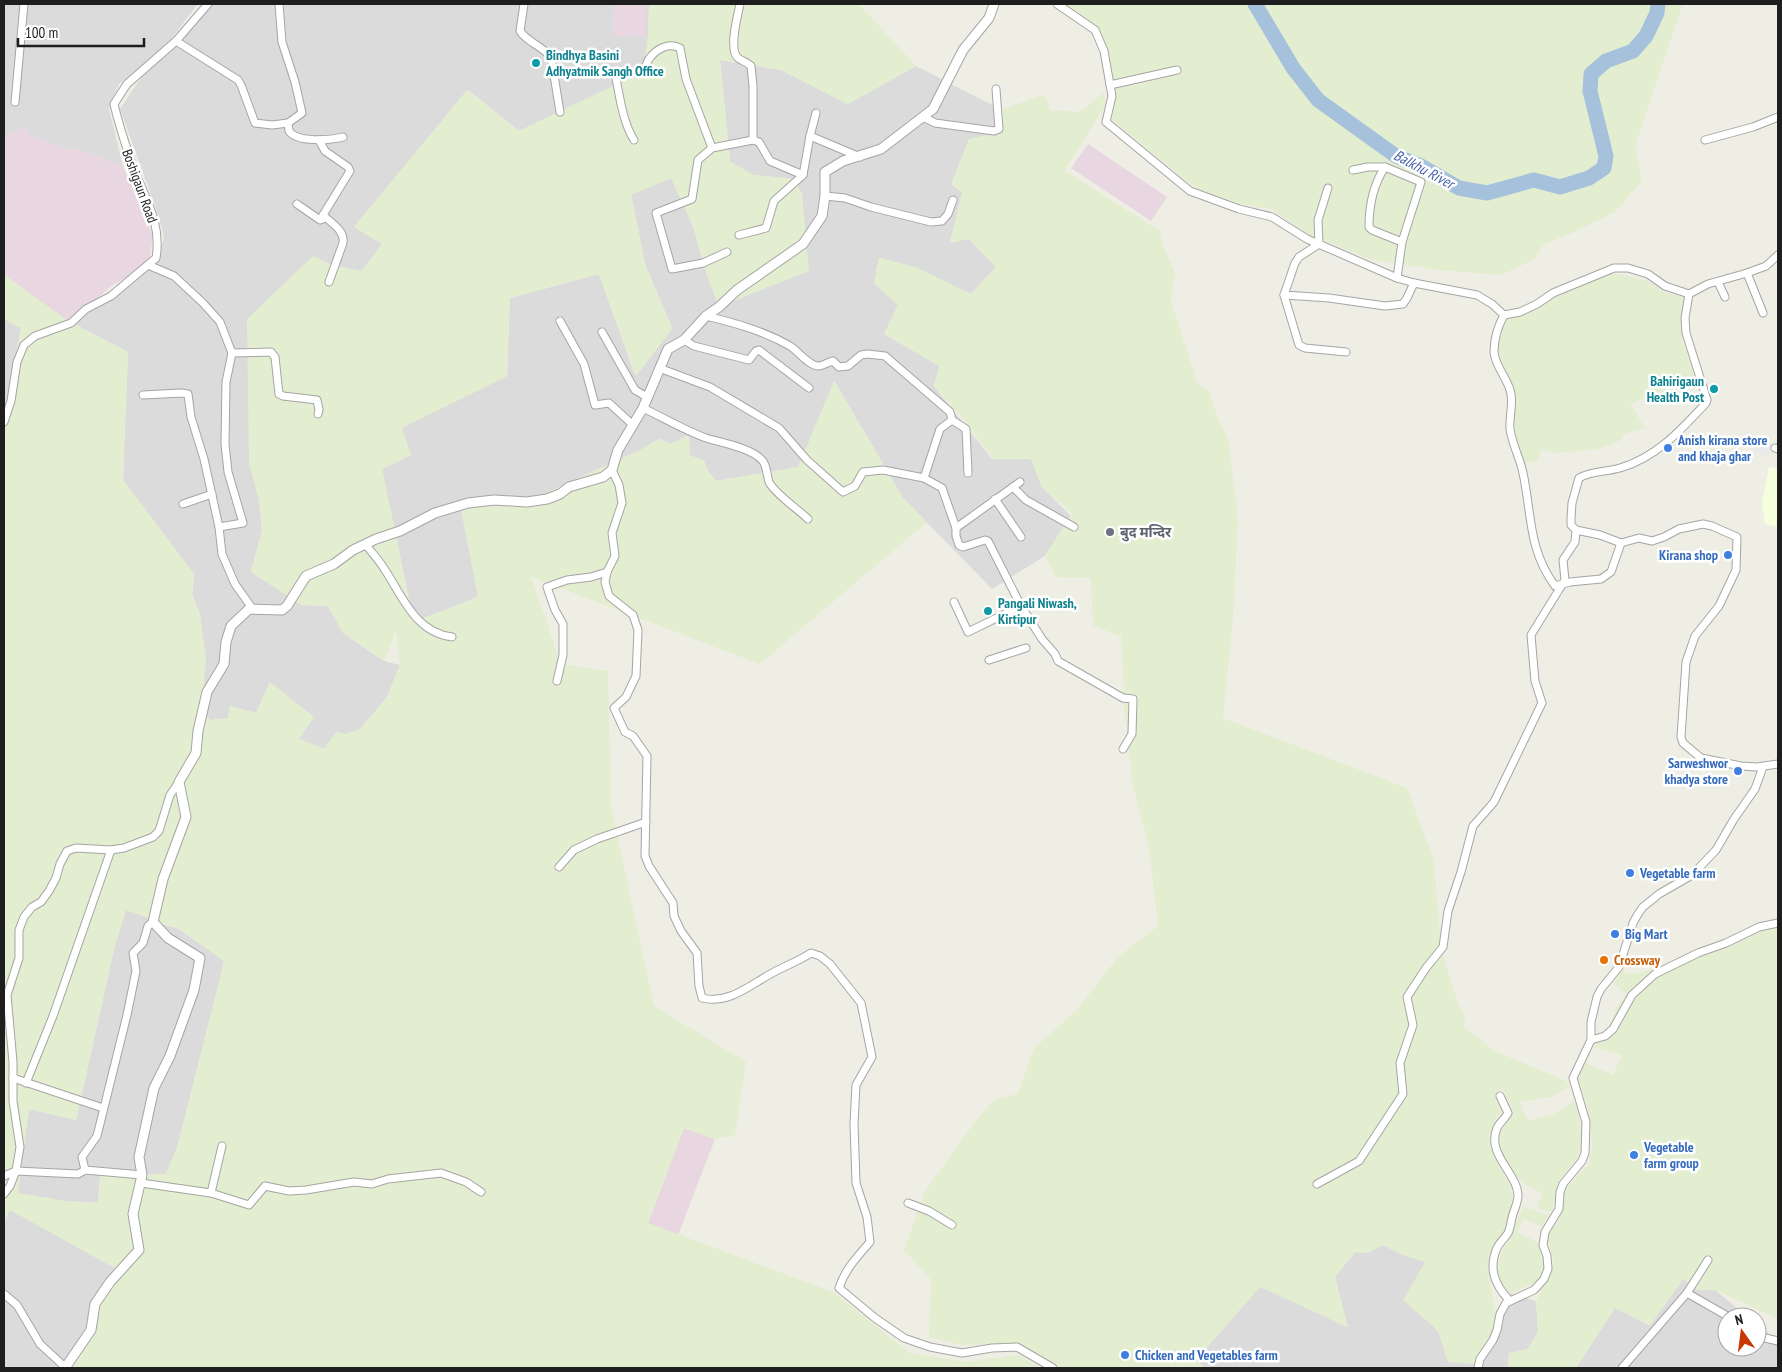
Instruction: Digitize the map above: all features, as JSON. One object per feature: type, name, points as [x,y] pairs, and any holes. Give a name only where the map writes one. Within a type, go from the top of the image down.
[{"type":"street","points":[[15,102],[24,4]]},
{"type":"street","name":"Boshigaun Road","points":[[4,422],[11,401],[17,362],[24,345],[35,336],[71,323],[86,309],[111,296],[156,258],[155,218],[119,127],[114,104],[127,84],[176,41],[208,4]]},
{"type":"street","points":[[176,41],[238,80],[255,123],[272,125],[288,123],[302,113],[295,82],[282,42],[279,4]]},
{"type":"street","points":[[524,4],[520,31],[523,36],[546,51],[551,57],[560,112]]},
{"type":"street","points":[[740,4],[734,36],[735,54],[751,66],[753,140]]},
{"type":"street","points":[[249,609],[282,610],[287,606],[306,576],[334,564],[353,550],[435,513],[460,505],[494,500],[527,502],[548,499],[560,494],[569,487],[603,477],[612,470],[618,450],[644,408],[668,349],[684,340],[706,316],[737,290],[803,244],[822,216],[825,196],[825,172],[843,161],[881,149],[933,109],[963,50],[989,18],[994,4]]},
{"type":"street","points":[[1057,4],[1095,30],[1104,51],[1112,96],[1106,122],[1190,191],[1239,209],[1272,216],[1307,239],[1398,278],[1414,283],[1477,295],[1492,304],[1504,315]]},
{"type":"street","points":[[634,140],[624,113],[616,78],[617,74],[627,71],[640,73],[647,60],[653,54],[664,46],[675,46],[680,48],[686,79],[712,148]]},
{"type":"street","points":[[1110,85],[1177,70]]},
{"type":"street","points":[[923,117],[935,123],[994,131],[999,129],[996,89]]},
{"type":"street","points":[[739,234],[766,228],[774,201],[803,176],[816,113]]},
{"type":"street","points":[[1705,140],[1753,127],[1778,117]]},
{"type":"street","points":[[288,123],[289,130],[294,135],[319,140],[333,140],[343,136]]},
{"type":"street","points":[[810,136],[860,157]]},
{"type":"street","points":[[297,204],[320,220],[323,220],[323,215],[350,171],[348,167],[325,151],[319,140]]},
{"type":"street","points":[[726,252],[703,263],[672,269],[656,219],[656,212],[692,199],[698,160],[712,148],[753,140],[759,142],[770,161],[803,176]]},
{"type":"street","points":[[1353,170],[1368,167],[1385,167],[1421,182],[1402,242],[1398,278]]},
{"type":"street","points":[[1385,167],[1377,179],[1373,193],[1369,227],[1402,242]]},
{"type":"street","points":[[1319,244],[1318,220],[1328,188]]},
{"type":"street","points":[[825,196],[845,198],[871,207],[931,222],[942,221],[948,214],[953,200]]},
{"type":"street","points":[[323,215],[344,237],[329,282]]},
{"type":"street","points":[[1319,244],[1303,254],[1295,263],[1284,295],[1299,345],[1305,348],[1346,352]]},
{"type":"street","points":[[1504,315],[1520,312],[1537,304],[1553,292],[1614,268],[1628,268],[1648,274],[1665,286],[1689,294],[1708,284],[1747,274],[1766,266],[1778,255]]},
{"type":"street","points":[[148,265],[174,276],[202,303],[220,322],[232,353],[226,382],[225,444],[228,472],[243,523],[219,527]]},
{"type":"street","points":[[1747,274],[1763,313]]},
{"type":"street","points":[[1718,282],[1725,297]]},
{"type":"street","points":[[1284,295],[1329,298],[1393,306],[1403,304],[1408,298],[1414,283]]},
{"type":"street","points":[[1689,294],[1685,318],[1686,333],[1707,400],[1706,402],[1684,428],[1665,445],[1639,461],[1578,478],[1572,503],[1571,525],[1576,530],[1600,535],[1622,544],[1639,538],[1652,541],[1679,530],[1703,524],[1712,526],[1737,538],[1736,570],[1719,606],[1695,636],[1686,662],[1681,737],[1684,743],[1701,758],[1742,766],[1762,767],[1778,764]]},
{"type":"street","points":[[1504,315],[1496,336],[1494,353],[1511,393],[1510,428],[1523,472],[1529,519],[1535,547],[1543,567],[1555,586],[1561,586],[1570,582],[1601,579],[1611,572],[1622,544]]},
{"type":"street","points":[[706,316],[742,325],[756,331],[790,347],[818,366],[833,362],[839,367],[848,366],[861,355],[885,356],[950,412],[952,420],[966,429],[968,473]]},
{"type":"street","points":[[560,321],[584,364],[595,405],[609,403],[633,425]]},
{"type":"street","points":[[602,332],[635,390],[647,397]]},
{"type":"street","points":[[684,340],[694,346],[748,360],[759,350],[809,388]]},
{"type":"street","points":[[232,353],[271,352],[275,357],[279,394],[317,400],[318,414]]},
{"type":"street","points":[[659,368],[710,387],[778,428],[808,460],[843,492],[855,486],[863,472],[883,470],[924,478],[942,488],[956,528],[956,536],[960,546],[963,547],[985,540],[988,541],[1021,606],[1058,661],[1123,698],[1133,699],[1132,734],[1123,749]]},
{"type":"street","points":[[4,1194],[10,1186],[16,1170],[20,1147],[13,1101],[13,1078],[6,995],[14,977],[19,958],[19,930],[24,917],[32,907],[41,902],[56,878],[60,864],[67,851],[76,848],[110,850],[124,848],[153,837],[159,831],[170,795],[196,753],[198,731],[207,692],[224,664],[226,642],[231,626],[252,608],[235,584],[222,554],[212,494],[191,417],[188,394],[181,392],[143,395]]},
{"type":"street","points":[[644,408],[706,438],[749,452],[764,461],[770,483],[808,519]]},
{"type":"street","points":[[924,478],[940,429],[952,420]]},
{"type":"street","points":[[612,470],[619,484],[622,503],[612,533],[615,556],[607,572],[605,582],[608,596],[633,615],[638,630],[636,676],[626,697],[614,708],[625,732],[633,736],[647,756],[645,856],[649,866],[673,903],[674,916],[681,931],[697,953],[699,986],[702,998],[711,1001],[735,995],[811,953],[820,956],[830,964],[861,1002],[872,1057],[856,1085],[854,1124],[856,1183],[867,1216],[870,1242],[842,1279],[840,1288],[875,1318],[904,1338],[930,1347],[962,1352],[1016,1347],[1053,1368]]},
{"type":"street","points":[[956,528],[1020,482]]},
{"type":"street","points":[[1013,487],[1026,500],[1074,526]]},
{"type":"street","points":[[183,504],[212,494]]},
{"type":"street","points":[[994,499],[1021,537]]},
{"type":"street","points":[[1317,1184],[1359,1161],[1403,1094],[1400,1063],[1412,1026],[1408,997],[1426,968],[1443,947],[1448,911],[1461,872],[1472,826],[1494,802],[1542,703],[1535,681],[1531,635],[1565,580],[1563,560],[1575,542],[1576,530]]},
{"type":"street","points":[[366,545],[385,569],[407,607],[422,623],[438,635],[452,637]]},
{"type":"street","points":[[557,681],[563,655],[563,624],[555,610],[547,588],[567,580],[591,577],[607,572]]},
{"type":"street","points":[[954,602],[968,632],[1021,606]]},
{"type":"street","points":[[989,660],[1026,648]]},
{"type":"street","points":[[1478,1368],[1480,1359],[1493,1340],[1500,1314],[1508,1300],[1534,1290],[1544,1279],[1549,1264],[1544,1245],[1545,1232],[1559,1209],[1560,1192],[1563,1184],[1582,1161],[1585,1153],[1586,1122],[1574,1078],[1591,1040],[1592,1015],[1601,989],[1619,967],[1633,923],[1643,907],[1659,894],[1692,875],[1716,850],[1734,818],[1755,789],[1762,767]]},
{"type":"street","points":[[85,1170],[82,1157],[97,1136],[127,1015],[136,971],[134,952],[143,943],[148,926],[153,922],[163,879],[186,817],[179,782]]},
{"type":"street","points":[[560,867],[574,850],[598,839],[646,822]]},
{"type":"street","points":[[26,1082],[53,1016],[110,850]]},
{"type":"street","points":[[4,1294],[17,1306],[40,1344],[66,1368],[91,1330],[95,1304],[110,1282],[139,1250],[134,1214],[142,1179],[139,1157],[154,1088],[170,1056],[194,990],[200,958],[168,938],[153,922]]},
{"type":"street","points":[[1591,1040],[1605,1036],[1613,1029],[1632,995],[1655,974],[1759,927],[1778,923]]},
{"type":"street","points":[[13,1078],[103,1108]]},
{"type":"street","points":[[1500,1096],[1508,1113],[1497,1126],[1495,1134],[1496,1145],[1500,1160],[1513,1180],[1518,1194],[1509,1232],[1497,1248],[1492,1268],[1494,1280],[1508,1300]]},
{"type":"street","points":[[211,1193],[222,1146]]},
{"type":"street","points":[[4,1176],[16,1170],[78,1174],[85,1170],[211,1193],[249,1205],[265,1186],[289,1191],[306,1190],[354,1182],[372,1184],[388,1179],[441,1173],[466,1182],[481,1192]]},
{"type":"street","points":[[908,1203],[929,1211],[952,1225]]},
{"type":"street","points":[[1622,1368],[1686,1293],[1708,1260]]},
{"type":"street","points":[[1686,1293],[1717,1310]]},
{"type":"shaded area","points":[[4,4],[198,4],[163,49],[119,84],[109,109],[123,166],[77,149],[67,149],[28,135],[24,128],[4,137]]},
{"type":"shaded area","points":[[212,4],[649,4],[648,37],[643,72],[519,131],[468,90],[354,227],[382,244],[362,271],[334,266],[259,500],[262,530],[251,572],[302,605],[328,606],[343,633],[384,661],[400,665],[387,697],[360,730],[346,734],[324,749],[299,739],[270,682],[256,713],[230,706],[228,718],[210,720],[202,712],[200,614],[192,595],[194,574],[123,480],[128,352],[74,324],[157,264],[164,237],[159,217],[120,109],[147,69],[180,42]]},
{"type":"shaded area","points":[[613,4],[646,4],[646,36],[612,36]]},
{"type":"shaded area","points":[[649,4],[859,4],[916,66],[848,104],[781,70],[720,60],[730,162],[754,175],[793,179],[802,193],[809,271],[719,307],[707,275],[693,226],[671,178],[631,195],[645,264],[672,329],[636,376],[599,274],[510,298],[507,376],[402,428],[411,455],[382,469],[413,622],[478,597],[460,505],[527,502],[660,439],[670,444],[689,435],[690,455],[704,461],[708,471],[716,481],[798,467],[834,381],[903,498],[927,522],[760,664],[531,577],[561,664],[608,671],[611,806],[654,1006],[746,1062],[735,1135],[715,1139],[684,1128],[648,1223],[833,1292],[910,1353],[965,1362],[1017,1355],[1041,1368],[64,1368],[120,1271],[10,1210],[4,1221],[4,414],[21,328],[4,319],[4,275],[71,323],[128,352],[123,480],[194,574],[192,595],[200,614],[206,659],[202,712],[210,720],[228,718],[230,706],[256,713],[270,682],[314,717],[299,739],[324,749],[336,732],[346,734],[360,729],[387,697],[400,665],[396,631],[384,661],[343,633],[328,606],[302,605],[251,572],[262,530],[259,500],[249,464],[247,319],[313,256],[334,266],[362,271],[382,244],[354,227],[467,90],[519,131],[643,72],[648,37]],"holes":[[[126,910],[177,928],[224,961],[177,1148],[166,1174],[100,1176],[98,1203],[65,1201],[18,1193],[29,1109],[76,1120],[115,945]]]},
{"type":"shaded area","points":[[1064,4],[1683,4],[1635,146],[1642,181],[1615,212],[1544,244],[1533,260],[1501,275],[1437,270],[1369,259],[1308,234],[1273,210],[1237,203],[1197,189],[1112,120],[1116,95],[1108,50],[1096,26]]},
{"type":"shaded area","points":[[720,60],[781,70],[848,104],[916,66],[998,108],[1003,131],[962,193],[950,242],[969,239],[996,267],[971,294],[915,267],[879,258],[874,283],[898,305],[884,334],[940,366],[934,386],[992,459],[1031,459],[1042,487],[1071,516],[1045,556],[992,589],[903,498],[835,382],[799,467],[716,481],[708,471],[704,461],[689,455],[689,435],[670,444],[659,439],[640,450],[527,502],[478,597],[414,623],[382,469],[411,455],[401,428],[507,376],[510,298],[599,274],[635,375],[672,328],[645,264],[631,194],[671,178],[693,226],[707,275],[719,307],[793,179],[754,175],[730,162]]},
{"type":"shaded area","points":[[1103,93],[1106,104],[1065,171],[1160,231],[1163,246],[1175,273],[1171,301],[1197,382],[1209,392],[1219,421],[1228,438],[1238,520],[1233,618],[1223,718],[1407,788],[1434,861],[1441,949],[1458,1004],[1466,1020],[1464,1026],[1493,1050],[1566,1081],[1570,1086],[1551,1097],[1520,1102],[1523,1112],[1529,1121],[1554,1114],[1574,1101],[1578,1110],[1582,1134],[1578,1158],[1558,1181],[1552,1212],[1537,1208],[1542,1193],[1526,1185],[1504,1158],[1499,1138],[1502,1128],[1513,1111],[1502,1088],[1494,1096],[1502,1112],[1494,1122],[1489,1134],[1490,1146],[1497,1163],[1509,1182],[1513,1199],[1504,1232],[1493,1247],[1487,1264],[1497,1325],[1476,1364],[1448,1362],[1438,1331],[1403,1300],[1425,1262],[1401,1254],[1383,1245],[1367,1253],[1355,1252],[1335,1277],[1348,1327],[1260,1287],[1196,1360],[1204,1368],[1058,1368],[1019,1343],[962,1345],[929,1337],[931,1280],[904,1250],[925,1191],[977,1119],[995,1099],[1018,1094],[1034,1048],[1076,1011],[1118,957],[1158,926],[1149,847],[1133,786],[1122,690],[1124,690],[1121,636],[1093,626],[1091,578],[1056,577],[1045,556],[1072,513],[1042,487],[1031,459],[993,459],[963,418],[934,386],[939,366],[884,334],[898,305],[874,283],[879,258],[915,267],[971,294],[996,267],[969,239],[950,243],[962,193],[951,184],[969,139],[1003,131],[1003,109],[1040,96],[1046,97],[1050,110],[1080,112]]},
{"type":"shaded area","points":[[24,128],[28,135],[67,149],[77,149],[123,166],[153,236],[150,256],[145,264],[133,274],[111,286],[71,323],[4,275],[4,137]]},
{"type":"shaded area","points":[[1088,144],[1167,197],[1151,221],[1071,168]]},
{"type":"shaded area","points":[[1612,273],[1646,280],[1667,293],[1685,297],[1681,320],[1682,341],[1696,378],[1669,379],[1665,383],[1669,394],[1662,397],[1658,392],[1630,404],[1645,428],[1621,435],[1622,440],[1597,449],[1557,453],[1541,450],[1538,461],[1524,463],[1514,428],[1516,395],[1498,353],[1499,334],[1507,319],[1540,307],[1556,296]]},
{"type":"shaded area","points":[[4,319],[21,328],[4,414]]},
{"type":"shaded area","points":[[1751,433],[1771,444],[1769,460],[1742,442]]},
{"type":"shaded area","points":[[1769,467],[1778,468],[1778,527],[1765,524],[1762,504]]},
{"type":"shaded area","points":[[126,910],[151,918],[153,922],[177,928],[225,961],[177,1148],[166,1174],[100,1176],[98,1203],[65,1201],[17,1193],[29,1109],[76,1120],[115,945]]},
{"type":"shaded area","points":[[1778,921],[1778,1319],[1767,1314],[1767,1307],[1752,1307],[1715,1290],[1697,1290],[1683,1279],[1650,1326],[1615,1308],[1576,1368],[1509,1368],[1509,1353],[1528,1349],[1538,1331],[1536,1301],[1554,1262],[1547,1238],[1549,1230],[1558,1223],[1563,1209],[1565,1190],[1589,1164],[1592,1147],[1588,1108],[1578,1079],[1584,1062],[1613,1075],[1622,1055],[1594,1047],[1598,1038],[1605,1033],[1615,1010],[1626,994],[1613,983],[1623,970],[1628,974],[1641,972],[1717,947]]},
{"type":"shaded area","points":[[684,1128],[715,1139],[678,1235],[648,1223]]},
{"type":"shaded area","points":[[1523,1207],[1550,1216],[1542,1226],[1523,1220],[1518,1232],[1538,1243],[1546,1260],[1547,1268],[1540,1281],[1511,1293],[1501,1282],[1497,1268],[1502,1251],[1513,1232]]},
{"type":"shaded area","points":[[10,1209],[120,1271],[62,1368],[4,1368],[4,1221]]},
{"type":"shaded area","points":[[1383,1245],[1401,1254],[1425,1262],[1438,1330],[1448,1362],[1497,1325],[1511,1293],[1536,1301],[1538,1331],[1528,1349],[1509,1353],[1508,1368],[1204,1368],[1196,1360],[1260,1286],[1347,1327],[1335,1277],[1355,1252],[1367,1253]]},
{"type":"shaded area","points":[[1683,1279],[1697,1290],[1715,1290],[1736,1307],[1717,1307],[1717,1357],[1767,1357],[1767,1332],[1778,1341],[1778,1368],[1576,1368],[1615,1307],[1650,1325]]},
{"type":"waterway","name":"Balkhu River","points":[[1255,4],[1293,68],[1318,100],[1396,156],[1421,166],[1459,188],[1487,193],[1534,180],[1560,187],[1589,178],[1604,168],[1606,156],[1590,91],[1591,74],[1606,61],[1633,51],[1646,36],[1657,13],[1658,4]]},
{"type":"place","name":"Bindhya Basini Adhyatmik Sangh Office","points":[[536,63]]},
{"type":"place","name":"Bahirigaun Health Post","points":[[1714,389]]},
{"type":"place","name":"Anish kirana store and khaja ghar","points":[[1668,448]]},
{"type":"place","name":"बुद मन्दिर","points":[[1110,532]]},
{"type":"place","name":"Kirana shop","points":[[1728,555]]},
{"type":"place","name":"Pangali Niwash, Kirtipur","points":[[988,611]]},
{"type":"place","name":"Sarweshwor khadya store","points":[[1738,771]]},
{"type":"place","name":"Vegetable farm","points":[[1630,873]]},
{"type":"place","name":"Big Mart","points":[[1615,934]]},
{"type":"place","name":"Crossway","points":[[1604,960]]},
{"type":"place","name":"Vegetable farm group","points":[[1634,1155]]},
{"type":"place","name":"Chicken and Vegetables farm","points":[[1125,1355]]}]
